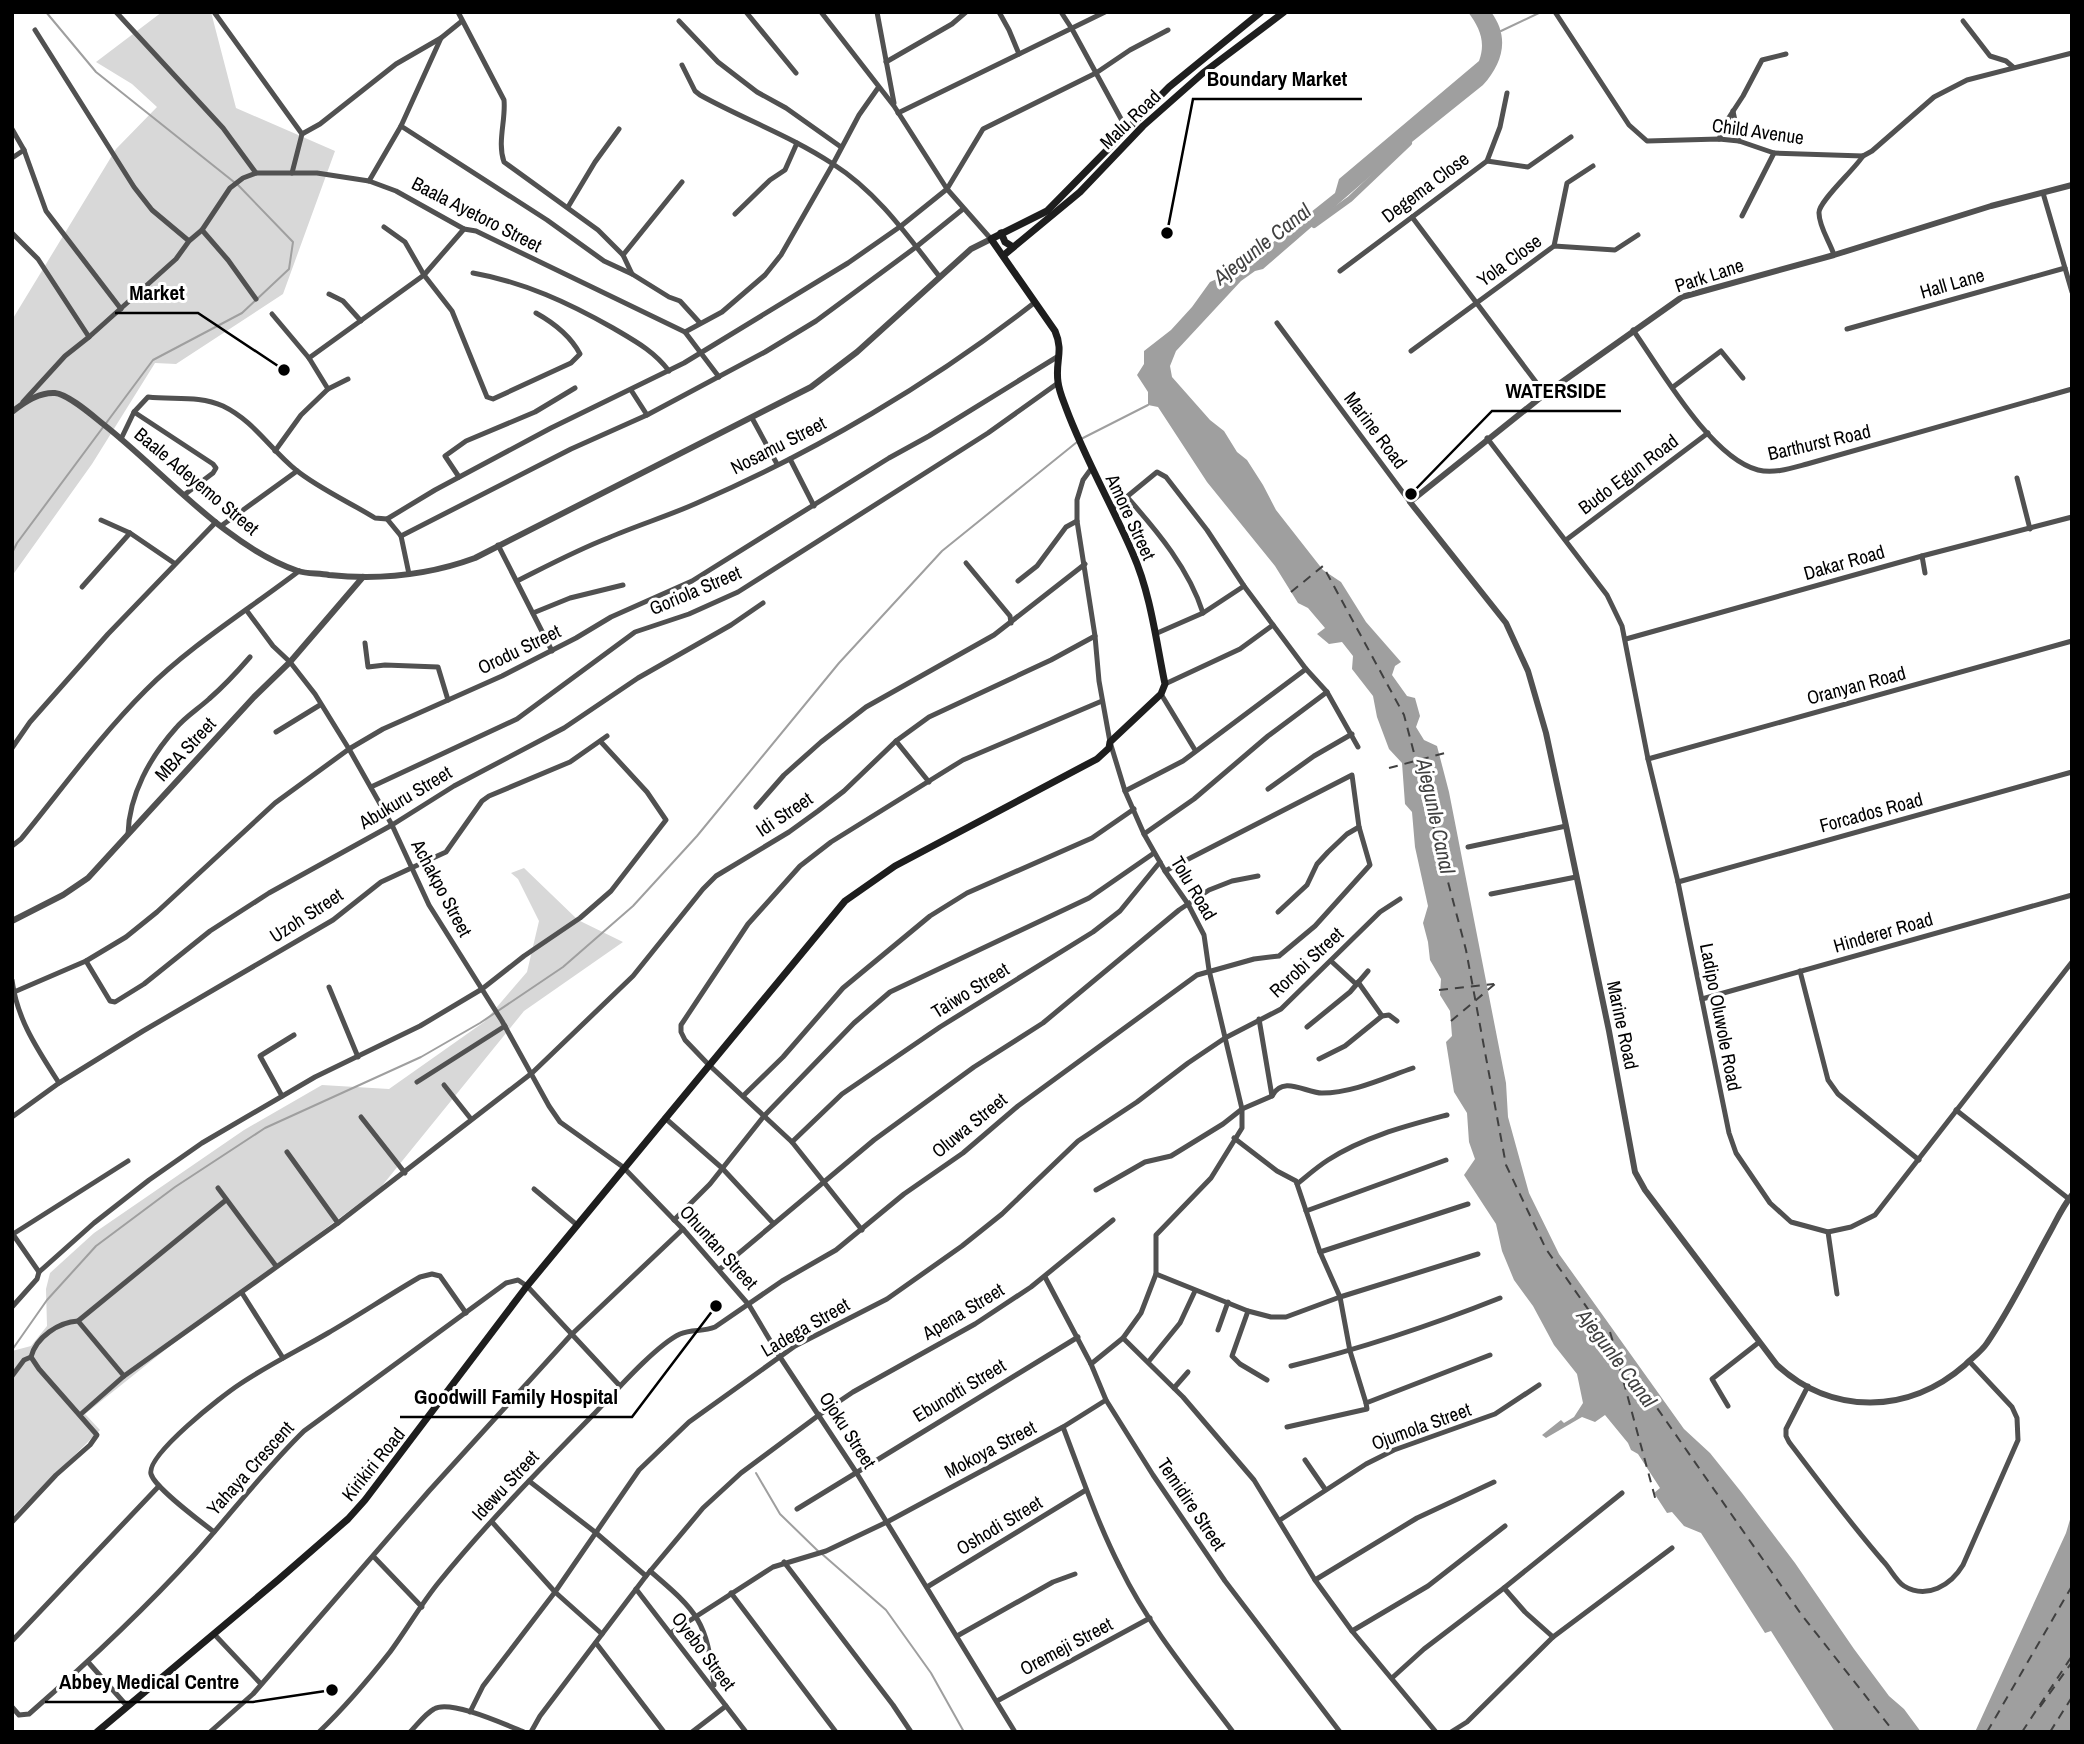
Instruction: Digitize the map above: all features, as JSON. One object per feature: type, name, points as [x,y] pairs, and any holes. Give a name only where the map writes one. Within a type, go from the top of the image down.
[{"type":"main road","name":"Malu Road","points":[[988,240],[1047,211],[1168,87],[1261,12]]},
{"type":"main road","name":"Malu Road","points":[[1004,255],[1080,192],[1143,126],[1203,73],[1284,12]]},
{"type":"main road","points":[[1136,118],[1143,126]]},
{"type":"main road","points":[[1001,233],[1005,242],[1013,247]]},
{"type":"main road","name":"Amore Street","points":[[988,240],[1004,255],[1055,331],[1060,343],[1058,383],[1091,469],[1133,554],[1149,603],[1165,684]]},
{"type":"main road","points":[[1161,694],[1165,684]]},
{"type":"main road","name":"Kirikiri Road","points":[[97,1732],[326,1539],[365,1500],[527,1286],[845,901],[895,866],[1097,760],[1109,748],[1110,742],[1161,694]]},
{"type":"street","points":[[116,12],[223,128],[256,173]]},
{"type":"street","points":[[214,12],[302,134]]},
{"type":"street","points":[[458,12],[504,100],[505,115],[500,151],[504,162],[598,230],[623,255],[632,274]]},
{"type":"street","points":[[746,12],[796,73]]},
{"type":"street","points":[[821,12],[894,106],[947,189],[988,240]]},
{"type":"street","points":[[877,12],[894,106]]},
{"type":"street","points":[[886,62],[967,12]]},
{"type":"street","points":[[999,12],[1019,54]]},
{"type":"street","points":[[1061,12],[1126,128]]},
{"type":"street","points":[[898,113],[1105,12]]},
{"type":"street","points":[[1267,12],[1273,21]]},
{"type":"street","name":"Child Avenue","points":[[1557,15],[1629,125],[1647,141],[1719,139],[1739,141],[1774,153],[1863,156]]},
{"type":"street","points":[[292,173],[302,134],[349,102],[396,64],[441,38],[462,21]]},
{"type":"street","points":[[679,21],[718,62],[757,92],[786,108],[841,147]]},
{"type":"street","points":[[1963,21],[1990,56],[2006,61],[2013,67]]},
{"type":"street","points":[[35,30],[134,187],[152,210],[189,241]]},
{"type":"street","points":[[119,437],[134,412],[148,397],[193,399],[222,406],[254,426],[297,471],[375,518],[387,519],[458,477],[551,428],[668,371],[848,263],[947,189],[983,129],[1096,73],[1130,50],[1168,30]]},
{"type":"street","points":[[369,181],[401,126],[441,38]]},
{"type":"street","points":[[1834,255],[1818,215],[1820,204],[1849,175],[1863,156],[1872,151],[1909,116],[1934,97],[1966,80],[2072,53]]},
{"type":"street","points":[[1719,139],[1762,60],[1787,54]]},
{"type":"street","points":[[682,65],[695,91],[700,95],[834,164],[859,184],[901,226],[939,276]]},
{"type":"street","points":[[719,377],[685,332],[722,312],[781,255],[834,164],[859,114],[878,88]]},
{"type":"street","points":[[1487,160],[1500,127],[1507,93]]},
{"type":"street","points":[[1733,111],[1739,141]]},
{"type":"street","points":[[401,126],[547,219],[604,261],[680,301],[700,323]]},
{"type":"street","points":[[12,129],[24,150],[46,211],[121,309]]},
{"type":"street","points":[[568,207],[619,129]]},
{"type":"street","name":"Degema Close","points":[[1340,271],[1487,160],[1528,167],[1571,137]]},
{"type":"street","points":[[735,214],[785,170],[797,144]]},
{"type":"street","points":[[12,158],[24,150]]},
{"type":"street","points":[[1742,216],[1774,153]]},
{"type":"street","points":[[1555,246],[1567,183],[1593,166]]},
{"type":"street","name":"Baala Ayetoro Street","points":[[21,405],[65,356],[176,259],[189,241],[202,230],[230,188],[243,178],[256,173],[317,173],[369,181],[396,191],[464,229],[475,231],[685,332]]},
{"type":"street","points":[[623,255],[682,181]]},
{"type":"street","name":"Park Lane","points":[[1410,502],[1545,394],[1682,297],[1834,255],[1991,206],[2072,185]]},
{"type":"street","points":[[2043,193],[2072,292]]},
{"type":"street","points":[[401,536],[571,449],[647,415],[816,321],[916,247],[962,209]]},
{"type":"street","points":[[1412,217],[1545,394]]},
{"type":"street","points":[[384,227],[404,242],[424,275],[452,311],[487,397],[492,399],[571,363],[580,354],[572,341],[556,325],[536,313]]},
{"type":"street","points":[[309,358],[424,275],[464,229]]},
{"type":"street","points":[[202,230],[256,299]]},
{"type":"street","points":[[12,233],[38,260],[89,337]]},
{"type":"street","name":"Yola Close","points":[[1411,351],[1555,246],[1615,250],[1638,235]]},
{"type":"street","name":"Baale Adeyemo Street","points":[[21,405],[41,394],[58,393],[88,412],[119,437],[219,524],[259,552],[299,571],[363,577],[409,574],[450,567],[475,558],[811,387],[835,370],[971,249],[988,240]]},
{"type":"street","name":"Hall Lane","points":[[1847,330],[2065,268]]},
{"type":"street","points":[[473,273],[523,285],[584,310],[647,348],[659,358],[668,371]]},
{"type":"street","points":[[329,294],[343,301],[361,321]]},
{"type":"street","name":"Nosamu Street","points":[[517,581],[576,551],[697,503],[790,458],[930,378],[1034,303]]},
{"type":"street","points":[[272,314],[309,358],[328,389]]},
{"type":"street","name":"Marine Road","points":[[1277,323],[1410,502],[1506,622],[1528,671],[1546,733],[1609,1031],[1635,1172],[1645,1190],[1758,1343],[1787,1374],[1808,1387],[1849,1401],[1872,1404],[1892,1402],[1934,1386],[1986,1345],[2070,1197]]},
{"type":"street","name":"Barthurst Road","points":[[1632,331],[1708,433],[1731,458],[1754,468],[1771,471],[1807,464],[2072,389]]},
{"type":"street","points":[[1673,387],[1721,351],[1743,378]]},
{"type":"street","name":"Orodu Street","points":[[14,992],[86,961],[137,929],[275,803],[349,749],[383,729],[552,651],[611,617],[692,581],[888,458],[1058,357]]},
{"type":"street","points":[[275,451],[301,415],[328,389],[348,379]]},
{"type":"street","name":"Goriola Street","points":[[372,787],[517,719],[635,632],[689,614],[738,592],[988,433],[1058,383]]},
{"type":"street","points":[[458,477],[444,456],[466,441],[535,412],[575,388]]},
{"type":"street","points":[[631,390],[647,415]]},
{"type":"street","points":[[12,412],[21,405]]},
{"type":"street","points":[[134,412],[216,468],[184,495]]},
{"type":"street","points":[[752,418],[777,464]]},
{"type":"street","name":"Budo Egun Road","points":[[1566,540],[1708,433]]},
{"type":"street","name":"Ladipo Oluwole Road","points":[[1487,438],[1607,595],[1626,639],[1648,759],[1678,882],[1729,1133],[1736,1153],[1779,1213],[1791,1222],[1828,1232]]},
{"type":"street","points":[[790,458],[814,506]]},
{"type":"street","name":"Tolu Road","points":[[1091,469],[1083,480],[1077,500],[1077,521],[1110,742],[1125,792],[1144,834],[1204,935],[1209,970],[1242,1109],[1242,1128],[1211,1178],[1156,1235],[1156,1274],[1140,1313],[1123,1338],[1091,1364]]},
{"type":"street","points":[[12,748],[30,722],[174,563],[219,524],[297,471]]},
{"type":"street","points":[[1112,509],[1147,479],[1157,472],[1161,473],[1207,530],[1244,586],[1306,669],[1327,692],[1358,747]]},
{"type":"street","points":[[2017,478],[2030,529]]},
{"type":"street","points":[[1127,497],[1163,537],[1203,613]]},
{"type":"street","name":"Dakar Road","points":[[1626,639],[2072,517]]},
{"type":"street","points":[[387,519],[401,536],[409,574]]},
{"type":"street","points":[[101,520],[130,533],[174,563]]},
{"type":"street","points":[[1018,581],[1037,566],[1066,527],[1077,521]]},
{"type":"street","points":[[82,587],[130,533]]},
{"type":"street","points":[[498,545],[552,651]]},
{"type":"street","points":[[1922,556],[1925,573]]},
{"type":"street","points":[[965,563],[1010,616],[1011,623]]},
{"type":"street","points":[[756,807],[785,775],[821,742],[866,707],[994,635],[1085,564]]},
{"type":"street","points":[[12,846],[21,839],[108,730],[148,689],[194,650],[299,571]]},
{"type":"street","name":"MBA Street","points":[[12,921],[63,895],[88,878],[254,697],[290,662],[363,577]]},
{"type":"street","points":[[533,613],[570,598],[623,585]]},
{"type":"street","points":[[1155,634],[1203,613],[1244,586]]},
{"type":"street","name":"Abukuru Street","points":[[86,961],[110,1001],[114,1002],[144,984],[210,931],[269,893],[393,825],[454,786],[564,728],[638,678],[731,625],[763,603]]},
{"type":"street","name":"Achakpo Street","points":[[247,611],[315,694],[349,749],[393,825],[410,868],[429,905],[504,1023],[549,1106],[560,1122],[623,1167]]},
{"type":"street","points":[[1165,684],[1240,649],[1273,625]]},
{"type":"street","name":"Idi Street","points":[[81,1414],[124,1376],[338,1223],[532,1073],[633,976],[716,876],[818,811],[844,791],[896,741],[929,717],[1051,660],[1095,636]]},
{"type":"street","name":"Oranyan Road","points":[[1648,759],[2072,641]]},
{"type":"street","points":[[365,643],[368,667],[438,667],[448,700]]},
{"type":"street","points":[[128,834],[132,802],[154,759],[176,728],[219,690],[250,657]]},
{"type":"street","points":[[1125,792],[1183,761],[1306,669]]},
{"type":"street","points":[[1144,834],[1194,799],[1268,736],[1327,692]]},
{"type":"street","points":[[1161,694],[1195,750]]},
{"type":"street","points":[[862,1230],[792,1142],[685,1040],[681,1025],[748,924],[800,866],[831,842],[963,760],[1102,701]]},
{"type":"street","points":[[276,732],[320,705]]},
{"type":"street","points":[[1268,789],[1314,756],[1352,734]]},
{"type":"street","name":"Uzoh Street","points":[[13,1115],[143,1031],[333,920],[381,883],[446,852],[482,801],[489,796],[570,762],[607,736]]},
{"type":"street","points":[[896,741],[929,782]]},
{"type":"street","points":[[12,1307],[37,1279],[39,1272],[94,1223],[202,1143],[315,1077],[484,992],[524,956],[580,918],[611,891],[666,820],[647,792],[601,742]]},
{"type":"street","name":"Forcados Road","points":[[1678,882],[2072,772]]},
{"type":"street","points":[[1164,871],[1352,775],[1359,827],[1328,852],[1317,864],[1307,885],[1278,912]]},
{"type":"street","points":[[743,1096],[783,1057],[843,988],[930,916],[967,893],[1093,838],[1134,809]]},
{"type":"street","points":[[1468,847],[1566,826]]},
{"type":"street","name":"Oluwa Street","points":[[749,1305],[782,1281],[836,1250],[904,1194],[963,1153],[1028,1098],[1176,989],[1209,970],[1254,959],[1279,957],[1306,934],[1369,867],[1359,827]]},
{"type":"street","points":[[674,1220],[710,1184],[764,1116],[854,1023],[890,992],[1089,898],[1154,853]]},
{"type":"street","name":"Taiwo Street","points":[[792,1142],[842,1094],[940,1027],[1093,932],[1120,911],[1160,862]]},
{"type":"street","points":[[720,1269],[874,1140],[974,1067],[1051,1016],[1188,904],[1209,890],[1258,876]]},
{"type":"street","points":[[1491,894],[1576,877]]},
{"type":"street","name":"Hinderer Road","points":[[1702,999],[2072,895]]},
{"type":"street","name":"Rorobi Street","points":[[1225,1038],[1281,1009],[1380,912],[1400,899]]},
{"type":"street","points":[[1331,961],[1357,983],[1382,1016]]},
{"type":"street","points":[[1837,1294],[1828,1232],[1852,1227],[1875,1215],[2072,962]]},
{"type":"street","points":[[1307,1027],[1368,971]]},
{"type":"street","points":[[1800,971],[1828,1080],[1838,1094],[1919,1160]]},
{"type":"street","points":[[12,980],[25,1027],[59,1083]]},
{"type":"street","points":[[329,987],[358,1057]]},
{"type":"street","points":[[1319,1059],[1345,1046],[1382,1016],[1389,1015],[1397,1020]]},
{"type":"street","points":[[1259,1019],[1272,1096]]},
{"type":"street","points":[[417,1082],[504,1023]]},
{"type":"street","points":[[282,1096],[260,1056],[294,1035]]},
{"type":"street","name":"Ladega Street","points":[[470,1712],[483,1686],[555,1592],[639,1470],[689,1422],[795,1346],[887,1299],[962,1246],[1002,1214],[1078,1141],[1225,1038]]},
{"type":"street","points":[[1096,1190],[1144,1162],[1171,1156],[1242,1109],[1272,1096],[1275,1090],[1280,1088],[1297,1086],[1318,1093],[1353,1088],[1413,1068]]},
{"type":"street","points":[[444,1085],[471,1119]]},
{"type":"street","points":[[1956,1110],[2070,1197]]},
{"type":"street","points":[[1297,1184],[1327,1161],[1356,1145],[1447,1115]]},
{"type":"street","points":[[361,1117],[405,1173]]},
{"type":"street","points":[[665,1117],[722,1168],[773,1223]]},
{"type":"street","points":[[1234,1138],[1277,1171],[1296,1181],[1320,1252],[1340,1297],[1350,1351],[1366,1403],[1367,1409],[1287,1427]]},
{"type":"street","points":[[287,1152],[338,1223]]},
{"type":"street","points":[[1306,1211],[1446,1160]]},
{"type":"street","points":[[39,1272],[13,1234],[128,1161]]},
{"type":"street","name":"Ohuntan Street","points":[[623,1167],[720,1269],[749,1305],[780,1357]]},
{"type":"street","points":[[219,1188],[276,1266]]},
{"type":"street","points":[[534,1189],[578,1225]]},
{"type":"street","points":[[12,1522],[56,1475],[96,1440],[95,1432],[81,1414],[39,1369],[31,1357],[32,1350],[45,1335],[67,1321],[78,1321],[226,1200]]},
{"type":"street","points":[[1320,1252],[1468,1205]]},
{"type":"street","name":"Apena Street","points":[[531,1732],[540,1716],[648,1574],[703,1508],[741,1473],[853,1392],[975,1324],[1045,1277],[1113,1220]]},
{"type":"street","points":[[210,1732],[261,1684],[429,1491],[571,1335],[683,1229]]},
{"type":"street","points":[[1156,1274],[1248,1311],[1271,1317],[1286,1317],[1340,1297],[1478,1254]]},
{"type":"street","points":[[214,1532],[159,1486],[151,1475],[155,1458],[166,1446],[225,1395],[420,1277],[432,1274],[440,1276],[466,1312]]},
{"type":"street","name":"Temidire Street","points":[[1045,1277],[1078,1337],[1106,1400],[1225,1581],[1340,1732]]},
{"type":"street","name":"Yahaya Crescent","points":[[12,1707],[19,1715],[24,1716],[88,1662],[180,1571],[304,1431],[506,1283],[518,1280],[527,1286]]},
{"type":"street","points":[[527,1286],[620,1386]]},
{"type":"street","points":[[1149,1361],[1180,1323],[1195,1291]]},
{"type":"street","points":[[242,1293],[283,1358]]},
{"type":"street","points":[[1291,1366],[1350,1351],[1433,1324],[1500,1298]]},
{"type":"street","points":[[1218,1330],[1227,1302]]},
{"type":"street","name":"Idewu Street","points":[[319,1732],[372,1674],[454,1564],[529,1480],[620,1386],[678,1335],[693,1330],[706,1331],[749,1305]]},
{"type":"street","points":[[1248,1311],[1233,1356],[1240,1364],[1267,1380]]},
{"type":"street","points":[[78,1321],[124,1376]]},
{"type":"street","name":"Ebunotti Street","points":[[797,1509],[1078,1337]]},
{"type":"street","points":[[1123,1338],[1174,1388],[1254,1480],[1315,1580],[1352,1631],[1436,1732]]},
{"type":"street","points":[[1728,1406],[1712,1379],[1758,1343]]},
{"type":"street","points":[[1366,1403],[1490,1355]]},
{"type":"street","points":[[12,1376],[24,1360],[31,1357]]},
{"type":"street","name":"Ojoku Street","points":[[780,1357],[856,1472],[1015,1732]]},
{"type":"street","points":[[1808,1387],[1786,1429],[1786,1436],[1854,1527],[1903,1585],[1923,1591],[1937,1589],[1949,1584],[1956,1577],[2018,1440],[2017,1418],[2012,1408],[1969,1361]]},
{"type":"street","points":[[1174,1388],[1188,1371]]},
{"type":"street","name":"Ojumola Street","points":[[1280,1520],[1366,1464],[1394,1450],[1495,1414],[1539,1385]]},
{"type":"street","name":"Mokoya Street","points":[[672,1632],[784,1562],[826,1551],[887,1522],[1063,1427],[1106,1400]]},
{"type":"street","points":[[1063,1427],[1119,1567],[1170,1649],[1233,1732]]},
{"type":"street","points":[[1305,1460],[1325,1489]]},
{"type":"street","points":[[529,1480],[686,1602],[696,1615],[710,1654],[714,1687]]},
{"type":"street","points":[[1315,1580],[1417,1518],[1494,1482]]},
{"type":"street","points":[[12,1641],[159,1486]]},
{"type":"street","name":"Oshodi Street","points":[[927,1587],[1086,1490]]},
{"type":"street","points":[[1392,1678],[1424,1649],[1622,1493]]},
{"type":"street","points":[[492,1522],[555,1592],[602,1634]]},
{"type":"street","points":[[1352,1631],[1428,1586],[1505,1526]]},
{"type":"street","points":[[1451,1732],[1466,1722],[1553,1637],[1672,1548]]},
{"type":"street","points":[[374,1557],[422,1607]]},
{"type":"street","points":[[784,1562],[911,1732]]},
{"type":"street","points":[[957,1636],[1053,1582],[1075,1574]]},
{"type":"street","points":[[1504,1588],[1525,1612],[1553,1637]]},
{"type":"street","name":"Oyebo Street","points":[[636,1589],[672,1632],[746,1732]]},
{"type":"street","points":[[731,1593],[836,1732]]},
{"type":"street","name":"Oremeji Street","points":[[996,1701],[1150,1618]]},
{"type":"street","points":[[214,1634],[261,1684]]},
{"type":"street","points":[[596,1643],[664,1732]]},
{"type":"street","points":[[88,1662],[127,1706]]},
{"type":"street","points":[[410,1732],[436,1707],[449,1706],[524,1732]]},
{"type":"street","points":[[692,1732],[726,1706]]},
{"type":"shaded area","points":[[162,12],[211,12],[236,108],[335,151],[283,294],[176,364],[155,363],[92,464],[12,576],[12,320],[116,149],[157,107],[132,84],[96,62]]},
{"type":"shaded area","points":[[524,868],[578,920],[623,942],[524,1011],[381,1187],[195,1326],[85,1414],[100,1430],[12,1517],[12,1351],[31,1346],[47,1326],[46,1289],[50,1273],[94,1233],[244,1130],[322,1085],[389,1089],[484,1022],[527,972],[539,921],[518,879],[511,873]]},
{"type":"water","points":[[1468,12],[1491,12],[1501,31],[1502,50],[1490,77],[1263,269],[1241,281],[1176,351],[1170,366],[1172,377],[1210,420],[1224,431],[1237,452],[1247,460],[1276,510],[1323,570],[1341,582],[1366,622],[1401,662],[1395,666],[1392,675],[1407,696],[1415,698],[1420,716],[1416,727],[1424,740],[1437,746],[1449,792],[1506,1083],[1508,1117],[1529,1193],[1559,1254],[1684,1429],[1710,1453],[1742,1493],[1889,1696],[1904,1709],[1921,1732],[1835,1732],[1771,1631],[1765,1633],[1701,1533],[1684,1526],[1672,1512],[1667,1513],[1654,1493],[1660,1488],[1638,1454],[1631,1450],[1605,1415],[1595,1422],[1582,1417],[1546,1438],[1542,1435],[1561,1420],[1564,1423],[1574,1417],[1583,1403],[1577,1374],[1554,1345],[1533,1306],[1514,1280],[1502,1251],[1496,1224],[1464,1175],[1475,1159],[1469,1142],[1467,1113],[1454,1092],[1446,1042],[1452,1036],[1450,1011],[1440,995],[1441,979],[1430,960],[1423,923],[1428,906],[1415,847],[1412,812],[1405,804],[1402,763],[1389,749],[1377,717],[1373,696],[1352,669],[1353,656],[1342,642],[1329,644],[1317,634],[1325,628],[1308,608],[1298,603],[1275,566],[1207,482],[1158,407],[1148,405],[1148,392],[1137,375],[1144,364],[1144,351],[1171,330],[1210,282],[1241,268],[1335,193],[1339,179],[1479,61],[1481,35]]},
{"type":"water","points":[[2072,1513],[2072,1732],[1975,1732],[2066,1533]]},
{"type":"waterway","points":[[46,12],[96,72],[234,182]]},
{"type":"waterway","points":[[1501,31],[1541,12]]},
{"type":"waterway","name":"Ajegunle Canal","points":[[1314,225],[1350,199],[1409,143]]},
{"type":"waterway","points":[[12,553],[153,360],[242,313],[289,269],[293,242],[238,185]]},
{"type":"waterway","points":[[1081,439],[1148,405]]},
{"type":"waterway","points":[[12,1350],[47,1300],[96,1246],[175,1187],[265,1128],[421,1057],[480,1023],[563,967],[633,906],[697,836],[839,663],[942,551],[1077,442]]},
{"type":"waterway","points":[[756,1473],[780,1514],[818,1551]]},
{"type":"waterway","points":[[822,1554],[886,1610],[931,1673],[964,1732]]},
{"type":"ferry route","points":[[1291,592],[1323,566],[1404,715],[1466,950],[1506,1165],[1546,1249],[1801,1614],[1894,1732]]},
{"type":"ferry route","points":[[1389,768],[1445,753]]},
{"type":"ferry route","points":[[1439,990],[1494,984]]},
{"type":"ferry route","points":[[1451,1021],[1495,984]]},
{"type":"ferry route","points":[[1610,1332],[1614,1345]]},
{"type":"ferry route","points":[[1615,1350],[1656,1501]]},
{"type":"ferry route","points":[[1987,1732],[2072,1586]]},
{"type":"ferry route","points":[[2022,1732],[2072,1656]]},
{"type":"ferry route","points":[[2040,1707],[2072,1662]]},
{"type":"ferry route","points":[[2050,1732],[2072,1697]]},
{"type":"place","name":"Boundary Market","points":[[1167,233]]},
{"type":"place","name":"Market","points":[[284,370]]},
{"type":"place","name":"WATERSIDE","points":[[1411,494]]},
{"type":"place","name":"Goodwill Family Hospital","points":[[716,1306]]},
{"type":"place","name":"Abbey Medical Centre","points":[[332,1690]]}]
